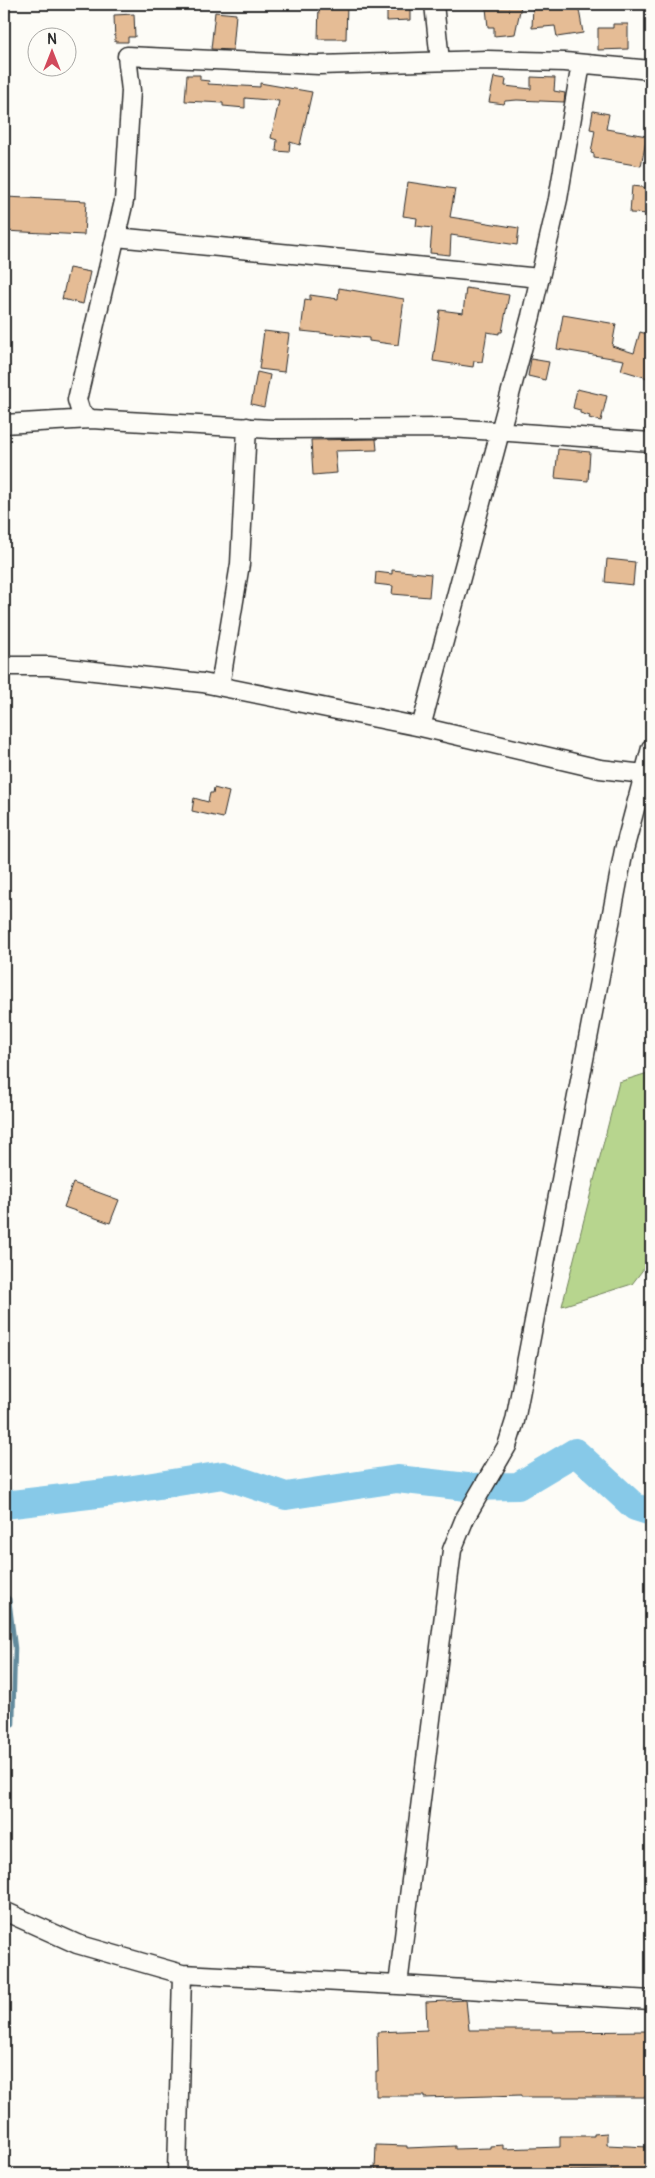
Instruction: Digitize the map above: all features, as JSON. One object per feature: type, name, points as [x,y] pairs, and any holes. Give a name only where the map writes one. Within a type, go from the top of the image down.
[{"type":"street","points":[[434,4],[440,62]]},
{"type":"street","points":[[91,419],[81,413],[78,400],[124,201],[130,91],[127,56],[319,65],[440,62],[565,62],[651,70]]},
{"type":"street","points":[[421,727],[540,278],[558,199],[582,64]]},
{"type":"street","points":[[116,237],[540,278]]},
{"type":"street","points":[[4,424],[91,419],[247,427],[501,430],[651,442]]},
{"type":"street","points":[[220,686],[240,564],[247,427]]},
{"type":"street","points":[[4,666],[49,666],[220,686],[421,727],[600,769],[649,761],[624,850],[515,1421],[507,1446],[465,1518],[452,1550],[398,1986]]},
{"type":"street","points":[[4,1911],[77,1944],[182,1974],[651,2000]]},
{"type":"street","points":[[177,2174],[182,1974]]},
{"type":"green space","points":[[651,1072],[651,1259],[632,1284],[562,1306],[619,1082]]},
{"type":"building","points":[[319,4],[347,4],[346,39],[318,39]]},
{"type":"building","points":[[387,4],[410,4],[410,20],[387,21]]},
{"type":"building","points":[[578,4],[583,33],[557,37],[555,26],[532,28],[533,5]]},
{"type":"building","points":[[521,6],[515,34],[494,36],[494,27],[488,27],[486,8]]},
{"type":"building","points":[[215,12],[236,14],[233,50],[211,49]]},
{"type":"building","points":[[134,14],[135,37],[128,37],[128,42],[115,42],[114,15]]},
{"type":"building","points":[[613,24],[628,24],[628,49],[598,50],[598,28],[613,28]]},
{"type":"building","points":[[187,75],[200,75],[200,80],[209,81],[208,84],[260,87],[260,83],[312,92],[300,145],[290,142],[289,152],[276,151],[277,140],[271,138],[279,101],[245,98],[245,108],[223,106],[223,103],[185,101]]},
{"type":"building","points":[[494,77],[506,79],[505,86],[531,89],[531,77],[555,78],[554,91],[565,93],[564,102],[517,100],[505,101],[504,104],[489,102]]},
{"type":"building","points":[[593,111],[609,114],[606,129],[647,136],[641,166],[594,158],[594,154],[591,153],[595,130],[590,129]]},
{"type":"building","points":[[408,182],[455,189],[450,217],[519,228],[517,245],[451,235],[450,255],[430,253],[432,228],[416,226],[417,218],[403,216]]},
{"type":"building","points":[[632,186],[651,188],[651,214],[630,213]]},
{"type":"building","points":[[6,197],[86,201],[84,235],[4,231]]},
{"type":"building","points":[[69,268],[90,272],[83,304],[62,299]]},
{"type":"building","points":[[339,288],[404,299],[398,345],[369,341],[369,338],[301,331],[305,299],[310,300],[310,295],[338,299]]},
{"type":"building","points":[[466,288],[509,295],[502,332],[499,332],[499,334],[487,332],[482,362],[474,361],[473,367],[433,361],[440,310],[463,313]]},
{"type":"building","points":[[563,315],[616,324],[612,346],[634,353],[640,332],[651,335],[651,379],[621,370],[624,360],[557,349]]},
{"type":"building","points":[[264,331],[289,334],[284,372],[259,369]]},
{"type":"building","points":[[531,359],[549,362],[545,380],[528,376]]},
{"type":"building","points":[[257,372],[270,375],[264,407],[251,404]]},
{"type":"building","points":[[577,389],[607,396],[601,421],[589,418],[590,416],[580,413],[580,410],[573,408]]},
{"type":"building","points":[[376,439],[377,450],[335,451],[337,473],[313,475],[311,440]]},
{"type":"building","points":[[558,449],[590,452],[588,481],[555,478]]},
{"type":"building","points":[[607,559],[635,562],[633,585],[605,582]]},
{"type":"building","points":[[392,570],[431,574],[429,597],[392,594],[393,586],[375,584],[376,572],[392,574]]},
{"type":"building","points":[[214,788],[229,792],[223,818],[192,811],[194,798],[208,802],[210,793],[213,793]]},
{"type":"building","points":[[73,1183],[119,1200],[110,1223],[64,1207]]},
{"type":"building","points":[[466,2000],[469,2030],[552,2030],[552,2032],[648,2031],[649,2097],[521,2097],[521,2095],[424,2098],[424,2096],[376,2096],[376,2072],[378,2072],[377,2032],[427,2030],[426,2002]]},
{"type":"building","points":[[607,2133],[607,2145],[648,2147],[646,2172],[607,2170],[425,2172],[375,2170],[376,2145],[407,2146],[407,2148],[455,2146],[455,2149],[490,2148],[490,2146],[503,2145],[503,2149],[560,2147],[560,2136],[594,2136],[594,2134]]},
{"type":"waterway","points":[[4,1505],[114,1492],[223,1475],[286,1496],[397,1479],[467,1487],[518,1486],[575,1452],[635,1507],[651,1512]]},
{"type":"waterway","points":[[4,1594],[9,1599],[15,1648],[13,1724],[4,1728]]}]
